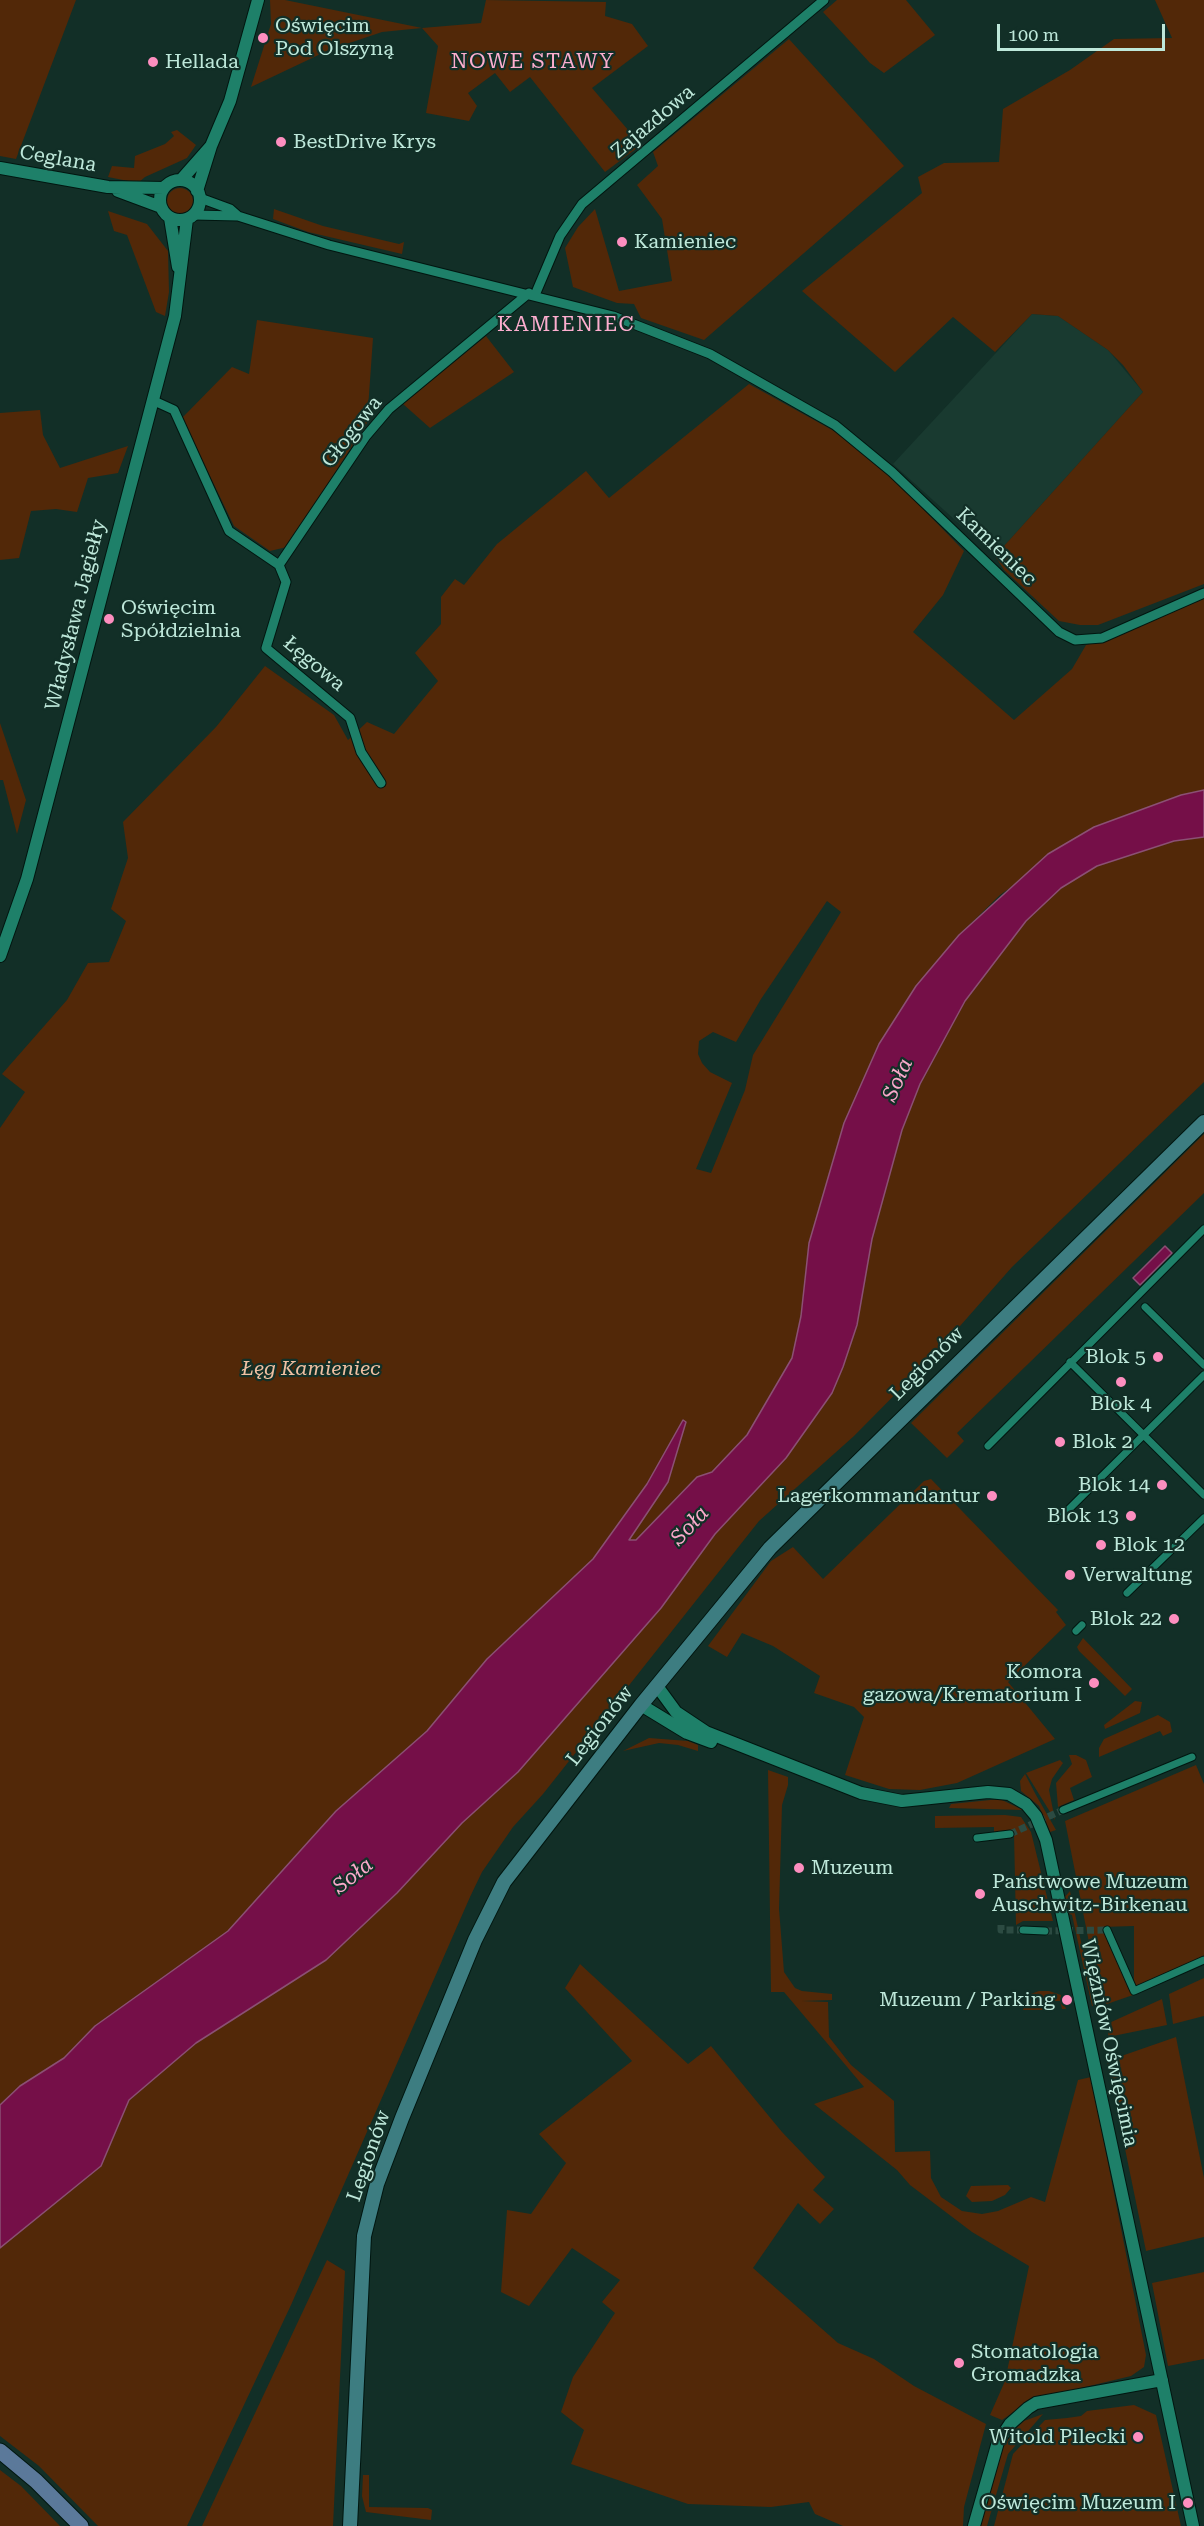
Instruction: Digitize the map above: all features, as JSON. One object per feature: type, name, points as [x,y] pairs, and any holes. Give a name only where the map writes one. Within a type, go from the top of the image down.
[{"type":"main road","name":"Legionów","points":[[351,2526],[364,2236],[377,2184],[475,1940],[504,1882],[641,1705],[770,1548],[1204,1122]]},
{"type":"main road","points":[[0,2451],[36,2481],[81,2526]]},
{"type":"street","points":[[211,146],[181,180],[164,188],[160,200],[161,207],[170,218],[191,217],[211,146],[230,101],[258,0]]},
{"type":"street","name":"Zajazdowa","points":[[532,294],[560,236],[582,204],[824,0]]},
{"type":"street","name":"Ceglana","points":[[0,168],[108,187],[164,188]]},
{"type":"street","points":[[181,180],[187,182],[199,194]]},
{"type":"street","name":"Ceglana","points":[[108,187],[161,207]]},
{"type":"street","name":"Kamieniec","points":[[199,194],[230,209],[238,216]]},
{"type":"street","name":"Kamieniec","points":[[191,217],[238,216],[329,245],[613,316],[710,354],[835,425],[892,472],[1059,632],[1075,640],[1102,638],[1204,593]]},
{"type":"street","name":"Władysława Jagiełły","points":[[0,956],[27,879],[174,316],[191,217]]},
{"type":"street","name":"Władysława Jagiełły","points":[[170,218],[180,282]]},
{"type":"street","name":"Głogowa","points":[[279,565],[366,436],[389,409],[532,294]]},
{"type":"street","points":[[152,400],[174,410],[229,531],[279,565]]},
{"type":"street","name":"Łęgowa","points":[[279,565],[286,582],[266,648],[350,718],[361,752],[381,783]]},
{"type":"street","points":[[988,1446],[1204,1229]]},
{"type":"street","points":[[1145,1307],[1204,1365]]},
{"type":"street","points":[[1070,1362],[1204,1495]]},
{"type":"street","points":[[1058,1520],[1204,1375]]},
{"type":"street","points":[[1127,1593],[1204,1518]]},
{"type":"street","points":[[1076,1630],[1082,1625]]},
{"type":"street","name":"Więźniów Oświęcimia","points":[[657,1686],[676,1712],[706,1732],[765,1757],[876,1798],[902,1802],[988,1792],[1010,1794],[1026,1804],[1036,1816],[1046,1840],[1193,2526]]},
{"type":"street","name":"Więźniów Oświęcimia","points":[[641,1705],[687,1733],[765,1757]]},
{"type":"street","points":[[1063,1810],[1192,1757]]},
{"type":"street","points":[[976,1838],[1010,1834]]},
{"type":"street","points":[[1023,1930],[1045,1930]]},
{"type":"street","points":[[1107,1930],[1134,1991],[1204,1960]]},
{"type":"street","points":[[974,2526],[998,2442],[1010,2424],[1028,2408],[1036,2403],[1162,2380]]},
{"type":"shaded area","points":[[1032,314],[1058,316],[1108,350],[1143,392],[995,556],[893,464]]},
{"type":"green space","points":[[0,0],[76,0],[16,159],[0,156]]},
{"type":"green space","points":[[270,0],[285,0],[422,28],[382,32],[329,50],[251,87],[271,24]]},
{"type":"green space","points":[[486,0],[606,2],[605,16],[632,24],[648,46],[592,88],[641,145],[605,172],[530,77],[510,92],[495,73],[468,93],[477,106],[469,121],[426,113],[438,46],[422,28],[481,23]]},
{"type":"green space","points":[[837,0],[906,0],[935,35],[884,73],[870,63],[823,12]]},
{"type":"green space","points":[[1155,0],[1204,0],[1204,584],[1098,625],[1080,625],[1059,621],[1004,570],[995,556],[1143,392],[1123,365],[1108,350],[1058,316],[1032,314],[995,352],[953,317],[895,372],[802,291],[922,193],[918,177],[944,163],[999,162],[1003,109],[1070,70],[1114,39],[1172,38]]},
{"type":"green space","points":[[789,39],[904,166],[704,340],[641,318],[634,304],[617,303],[573,287],[565,248],[578,227],[595,209],[619,291],[672,281],[662,219],[637,185],[658,166],[653,152]]},
{"type":"green space","points":[[177,130],[196,145],[187,158],[145,177],[138,183],[108,177],[112,166],[134,168],[135,156],[165,144],[174,136],[171,132]]},
{"type":"green space","points":[[180,188],[189,192],[193,201],[189,210],[180,214],[171,210],[167,201],[171,192]]},
{"type":"green space","points":[[274,209],[323,226],[399,244],[404,242],[402,254],[308,232],[273,219]]},
{"type":"green space","points":[[108,211],[147,224],[168,251],[169,292],[165,316],[156,312],[127,235],[114,231]]},
{"type":"green space","points":[[257,320],[373,338],[367,423],[287,547],[270,551],[234,526],[182,418],[232,367],[249,374]]},
{"type":"green space","points":[[486,336],[514,372],[430,428],[403,404]]},
{"type":"green space","name":"Łęg Kamieniec","points":[[749,384],[843,436],[890,475],[964,551],[943,595],[913,632],[1014,720],[1072,669],[1086,645],[1113,637],[1204,599],[1204,790],[1181,795],[1094,827],[1000,895],[959,935],[916,986],[844,1123],[809,1243],[801,1316],[792,1358],[747,1435],[712,1472],[697,1477],[636,1540],[628,1540],[668,1482],[683,1420],[647,1484],[593,1559],[487,1659],[427,1731],[336,1811],[228,1931],[95,2026],[64,2058],[20,2086],[0,2105],[0,1128],[25,1092],[2,1074],[67,1000],[88,963],[109,962],[126,921],[111,909],[128,858],[123,822],[216,727],[265,666],[334,715],[348,740],[367,722],[394,734],[438,681],[415,653],[441,624],[441,597],[455,579],[464,585],[497,544],[586,471],[609,498]],"holes":[[[827,901],[841,912],[753,1055],[745,1090],[711,1173],[696,1169],[732,1083],[710,1072],[702,1063],[698,1054],[699,1041],[713,1032],[736,1042],[761,999]]]},
{"type":"green space","points":[[40,410],[43,435],[60,468],[128,446],[118,473],[88,478],[77,512],[56,509],[31,511],[19,558],[0,560],[0,413]]},
{"type":"green space","points":[[0,723],[26,800],[17,834],[3,780],[0,780]]},
{"type":"green space","points":[[1204,837],[1204,1082],[1012,1267],[938,1351],[854,1436],[759,1521],[543,1794],[513,1827],[482,1872],[470,1897],[291,2305],[187,2526],[98,2526],[39,2466],[0,2436],[0,2248],[101,2166],[129,2100],[196,2043],[326,1960],[397,1893],[462,1823],[518,1772],[661,1608],[715,1534],[786,1458],[843,1367],[857,1325],[872,1239],[902,1130],[920,1084],[965,1001],[1026,921],[1060,888],[1097,866],[1174,841]]},
{"type":"green space","points":[[1204,1134],[1204,1193],[957,1433],[964,1441],[947,1458],[911,1423]]},
{"type":"green space","points":[[931,1479],[1058,1610],[1056,1612],[1066,1625],[1008,1682],[1055,1739],[957,1783],[920,1790],[889,1789],[845,1775],[864,1717],[854,1707],[814,1693],[820,1676],[773,1646],[742,1633],[727,1657],[708,1646],[771,1561],[793,1547],[823,1579],[924,1481]]},
{"type":"green space","points":[[1083,1638],[1132,1689],[1125,1696],[1079,1651],[1077,1647]]},
{"type":"green space","points":[[1135,1701],[1142,1702],[1140,1713],[1105,1729],[1104,1725]]},
{"type":"green space","points":[[1158,1715],[1170,1722],[1172,1732],[1163,1736],[1160,1731],[1099,1757],[1099,1748],[1104,1739]]},
{"type":"green space","points":[[649,1738],[688,1741],[698,1745],[698,1751],[678,1745],[659,1743],[623,1751]]},
{"type":"green space","points":[[1069,1755],[1076,1755],[1086,1760],[1092,1777],[1070,1788],[1074,1800],[1058,1807],[1056,1783],[1072,1764]]},
{"type":"green space","points":[[1060,1760],[1063,1763],[1052,1779],[1049,1790],[1055,1820],[1026,1773]]},
{"type":"green space","points":[[1196,1765],[1204,1784],[1204,1956],[1134,1988],[1134,1926],[1102,1927],[1133,1995],[1107,2004],[1100,1998],[1065,1821]]},
{"type":"green space","points":[[768,1770],[788,1777],[782,1805],[779,1909],[784,1972],[795,1988],[802,1991],[832,1994],[832,2000],[802,2001],[828,2002],[829,2037],[851,2065],[894,2101],[895,2152],[930,2151],[931,2178],[941,2197],[962,2211],[982,2214],[998,2211],[1031,2197],[1045,2202],[1078,2080],[1091,2077],[1146,2355],[1144,2367],[1131,2376],[1031,2400],[1002,2420],[990,2415],[1005,2381],[1029,2266],[972,2232],[910,2185],[897,2170],[814,2104],[864,2087],[784,1992],[771,1992]]},
{"type":"green space","points":[[1025,1774],[1056,1830],[1050,1832],[1039,1806],[1021,1791],[1020,1781]]},
{"type":"green space","points":[[1000,1799],[1023,1810],[949,1808],[951,1804]]},
{"type":"green space","points":[[1005,1815],[1021,1817],[1031,1832],[1053,1921],[1023,1921],[1016,1925],[1014,1834],[994,1834],[994,1827],[935,1828],[935,1816]]},
{"type":"green space","points":[[1070,1891],[1095,2006],[1092,2006],[1072,1915],[1068,1913],[1064,1898]]},
{"type":"green space","points":[[580,1964],[688,2064],[711,2046],[782,2132],[825,2177],[813,2190],[834,2209],[820,2224],[798,2203],[753,2268],[838,2343],[874,2359],[914,2386],[986,2424],[964,2507],[963,2526],[843,2526],[815,2514],[809,2502],[771,2507],[688,2504],[571,2464],[584,2430],[561,2412],[573,2377],[615,2313],[602,2302],[620,2280],[572,2248],[529,2306],[501,2292],[507,2210],[531,2214],[566,2163],[539,2134],[632,2061],[565,1988]]},
{"type":"green space","points":[[1204,1978],[1204,2016],[1173,2024],[1169,1994]]},
{"type":"green space","points":[[1039,1991],[1061,1995],[1066,2009],[1062,2009],[1060,2001],[1044,2001],[1044,2010],[1023,2010],[1028,1995]]},
{"type":"green space","points":[[1162,1999],[1167,2025],[1108,2037],[1109,2023]]},
{"type":"green space","points":[[1176,2037],[1204,2178],[1204,2237],[1146,2251],[1107,2061]]},
{"type":"green space","points":[[1008,2185],[1011,2188],[1005,2195],[992,2201],[972,2202],[966,2196],[971,2186]]},
{"type":"green space","points":[[327,2260],[345,2271],[333,2526],[202,2526]]},
{"type":"green space","points":[[1204,2272],[1204,2359],[1168,2366],[1152,2283]]},
{"type":"green space","points":[[1134,2405],[1156,2415],[1181,2526],[994,2526],[1013,2454],[1045,2420],[1081,2416],[1087,2411]]},
{"type":"green space","points":[[1043,2414],[1008,2454],[987,2526],[980,2526],[998,2459],[1008,2436],[1024,2421]]},
{"type":"green space","points":[[0,2470],[21,2486],[60,2526],[0,2526]]},
{"type":"green space","points":[[363,2475],[369,2475],[369,2507],[428,2508],[432,2510],[431,2520],[366,2512],[362,2496]]},
{"type":"water","name":"Soła","points":[[1204,790],[1204,837],[1174,841],[1097,866],[1061,888],[1026,921],[965,1001],[920,1084],[902,1130],[872,1239],[857,1325],[843,1367],[832,1393],[786,1458],[715,1534],[661,1608],[518,1772],[462,1823],[397,1893],[326,1960],[196,2043],[129,2100],[101,2166],[0,2248],[0,2105],[20,2086],[64,2058],[95,2026],[228,1931],[336,1811],[427,1731],[487,1659],[593,1559],[647,1484],[683,1420],[686,1422],[668,1482],[629,1540],[636,1540],[697,1477],[712,1472],[747,1435],[792,1358],[801,1316],[809,1243],[844,1123],[879,1044],[916,986],[959,935],[1048,854],[1094,827],[1181,795]]},
{"type":"water","points":[[1165,1246],[1172,1253],[1140,1285],[1133,1278]]},
{"type":"tunnel","points":[[1010,1834],[1063,1810]]},
{"type":"tunnel","points":[[1001,1925],[1001,1930],[1023,1930]]},
{"type":"tunnel","points":[[1045,1931],[1107,1930]]},
{"type":"place","name":"Oświęcim Pod Olszyną","points":[[263,38]]},
{"type":"place","name":"Hellada","points":[[153,62]]},
{"type":"place","name":"BestDrive Krys","points":[[281,142]]},
{"type":"place","name":"Kamieniec","points":[[622,242]]},
{"type":"place","name":"Oświęcim Spółdzielnia","points":[[109,619]]},
{"type":"place","name":"Blok 5","points":[[1158,1357]]},
{"type":"place","name":"Blok 4","points":[[1121,1382]]},
{"type":"place","name":"Blok 2","points":[[1060,1442]]},
{"type":"place","name":"Blok 14","points":[[1162,1485]]},
{"type":"place","name":"Lagerkommandantur","points":[[992,1496]]},
{"type":"place","name":"Blok 13","points":[[1131,1516]]},
{"type":"place","name":"Blok 12","points":[[1101,1545]]},
{"type":"place","name":"Verwaltung","points":[[1070,1575]]},
{"type":"place","name":"Blok 22","points":[[1174,1619]]},
{"type":"place","name":"Komora gazowa/Krematorium I","points":[[1094,1683]]},
{"type":"place","name":"Muzeum","points":[[799,1868]]},
{"type":"place","name":"Państwowe Muzeum Auschwitz-Birkenau","points":[[980,1894]]},
{"type":"place","name":"Muzeum / Parking","points":[[1067,2000]]},
{"type":"place","name":"Stomatologia Gromadzka","points":[[959,2363]]},
{"type":"place","name":"Witold Pilecki","points":[[1138,2437]]},
{"type":"place","name":"Oświęcim Muzeum I","points":[[1188,2503]]},
{"type":"district","name":"NOWE STAWY","points":[[533,62]]},
{"type":"district","name":"KAMIENIEC","points":[[566,325]]}]
